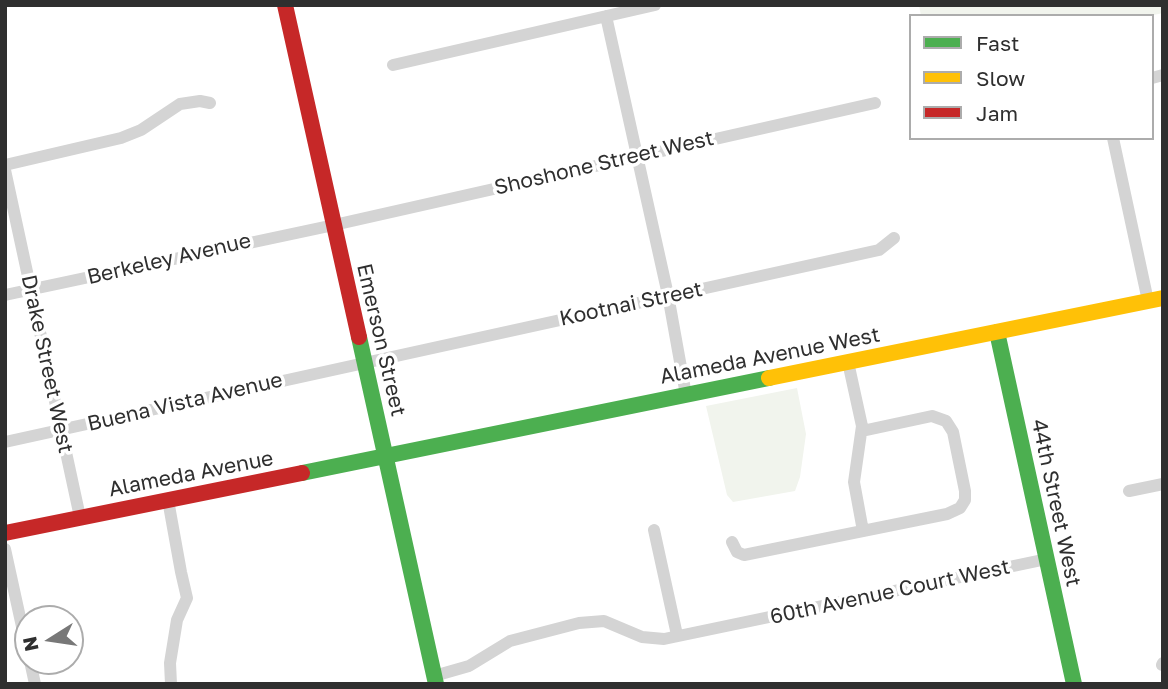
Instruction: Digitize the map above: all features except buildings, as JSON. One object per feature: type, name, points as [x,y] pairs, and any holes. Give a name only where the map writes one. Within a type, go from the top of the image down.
[{"type":"street","name":"Emerson Street","points":[[285,5],[435,680]]},
{"type":"street","points":[[393,65],[655,5]]},
{"type":"street","points":[[606,16],[668,295],[686,395]]},
{"type":"street","points":[[5,168],[121,138],[141,130],[180,104],[200,101],[211,103]]},
{"type":"street","name":"Shoshone Street West","points":[[334,225],[875,103]]},
{"type":"street","points":[[1114,140],[1155,300]]},
{"type":"street","name":"Drake Street West","points":[[5,168],[80,517]]},
{"type":"street","name":"Berkeley Avenue","points":[[5,295],[334,225]]},
{"type":"street","name":"Kootnai Street","points":[[364,362],[879,250],[894,237]]},
{"type":"street","name":"Alameda Avenue West","points":[[385,456],[1155,300]]},
{"type":"street","name":"44th Street West","points":[[997,332],[1074,684]]},
{"type":"street","name":"Buena Vista Avenue","points":[[5,442],[364,362]]},
{"type":"street","points":[[848,362],[862,431],[854,482],[863,531]]},
{"type":"street","points":[[732,542],[737,552],[744,555],[947,514],[960,508],[965,500],[965,491],[953,432],[942,419],[932,416],[862,431]]},
{"type":"street","name":"Alameda Avenue","points":[[5,533],[385,456]]},
{"type":"street","points":[[1129,491],[1163,484]]},
{"type":"street","points":[[168,500],[187,598],[177,620],[170,663],[171,684]]},
{"type":"street","points":[[654,530],[677,635]]},
{"type":"street","points":[[5,549],[17,605]]},
{"type":"street","name":"60th Avenue Court West","points":[[435,680],[469,666],[510,641],[579,623],[604,621],[650,639],[664,639],[1047,559]]},
{"type":"shaded area","points":[[919,5],[1163,5],[1163,13],[1154,15],[921,14]]},
{"type":"shaded area","points":[[797,388],[806,434],[800,477],[795,491],[733,502],[727,495],[706,406]]},
{"type":"traffic: fast","points":[[997,332],[1074,684]]},
{"type":"traffic: fast","points":[[359,337],[436,684]]},
{"type":"traffic: fast","points":[[302,473],[769,378]]},
{"type":"traffic: slow","points":[[769,378],[1163,298]]},
{"type":"traffic: jam","points":[[285,5],[359,337]]},
{"type":"traffic: jam","points":[[5,533],[302,473]]}]
